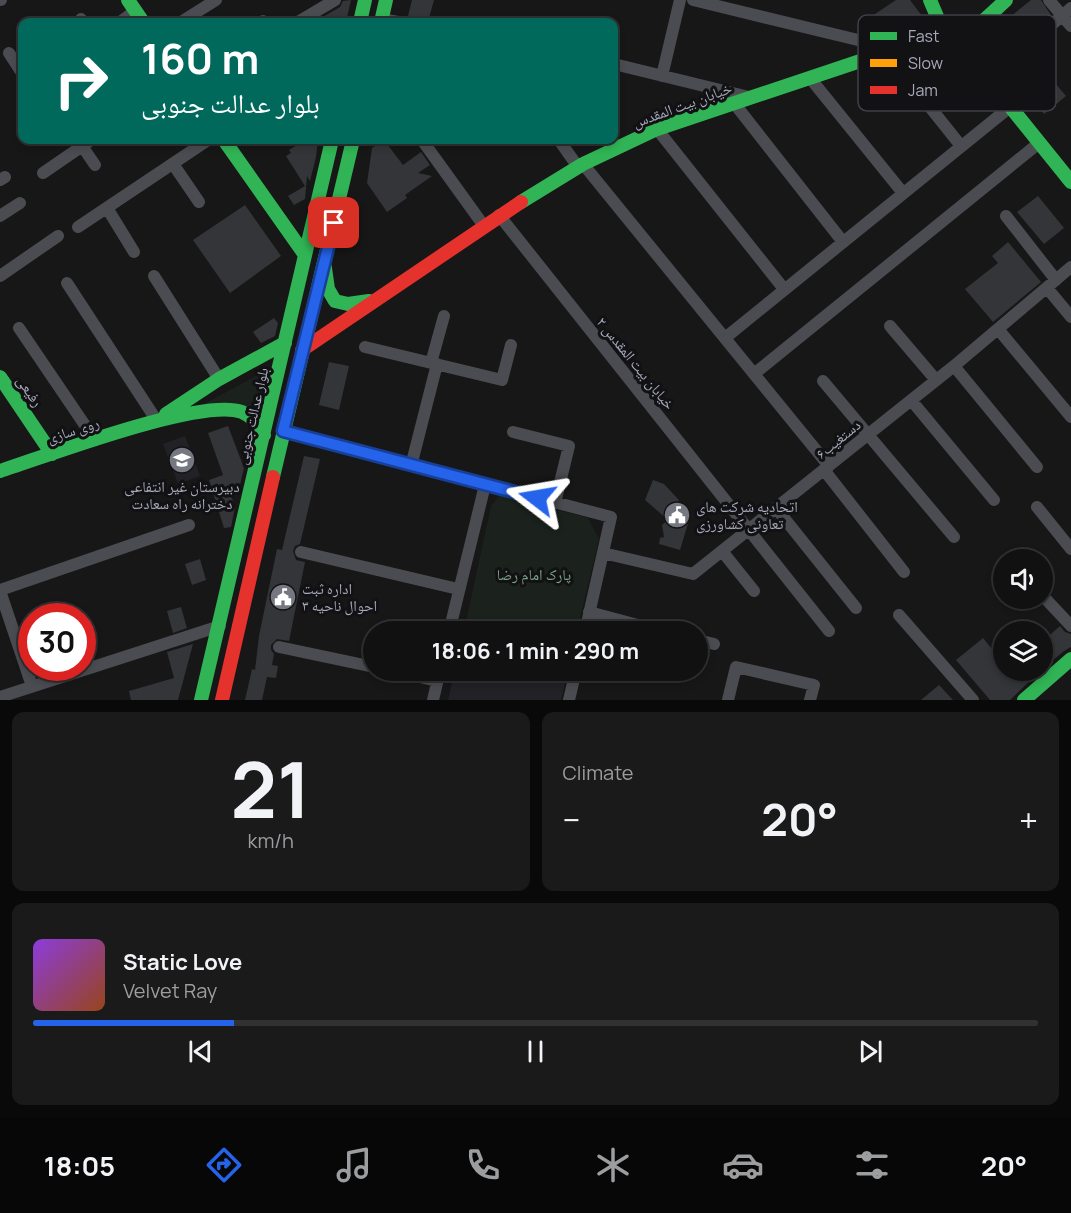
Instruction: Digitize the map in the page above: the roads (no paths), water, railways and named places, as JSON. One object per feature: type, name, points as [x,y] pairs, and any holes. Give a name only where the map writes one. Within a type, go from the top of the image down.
[{"type":"street","points":[[188,18],[216,0]]},
{"type":"street","points":[[305,18],[335,0]]},
{"type":"street","points":[[361,18],[365,0]]},
{"type":"street","points":[[382,18],[386,0]]},
{"type":"street","points":[[662,76],[680,0]]},
{"type":"street","points":[[693,0],[858,42]]},
{"type":"street","points":[[930,0],[938,15]]},
{"type":"street","points":[[990,15],[1006,0]]},
{"type":"street","points":[[1049,0],[1067,11],[1071,26]]},
{"type":"street","points":[[9,53],[18,67]]},
{"type":"street","name":"خیابان بیت المقدس","points":[[302,350],[499,215],[581,166],[657,129],[858,62]]},
{"type":"street","points":[[618,65],[751,97]]},
{"type":"street","points":[[810,78],[903,194]]},
{"type":"street","points":[[734,103],[843,242]]},
{"type":"street","points":[[935,111],[961,146]]},
{"type":"street","points":[[724,338],[1004,111]]},
{"type":"street","points":[[1014,111],[1070,180]]},
{"type":"street","points":[[657,129],[784,289]]},
{"type":"street","points":[[754,374],[1040,143]]},
{"type":"street","points":[[43,173],[81,144]]},
{"type":"street","points":[[85,144],[95,165]]},
{"type":"street","points":[[78,227],[202,144]]},
{"type":"street","points":[[227,144],[305,255]]},
{"type":"street","name":"بلوار عدالت جنوبی","points":[[201,700],[238,552],[331,144]]},
{"type":"street","points":[[222,700],[283,431],[352,144]]},
{"type":"street","points":[[425,144],[484,226]]},
{"type":"street","points":[[562,144],[754,374],[904,572]]},
{"type":"street","points":[[173,164],[198,202]]},
{"type":"street","points":[[322,184],[341,188]]},
{"type":"street","points":[[0,216],[20,203]]},
{"type":"street","points":[[107,208],[134,252]]},
{"type":"street","name":"خیابان بیت المقدس ۲","points":[[499,215],[830,631]]},
{"type":"street","points":[[1006,216],[1071,317]]},
{"type":"street","points":[[0,276],[58,236]]},
{"type":"street","points":[[325,260],[326,291],[334,300],[352,305],[374,300]]},
{"type":"street","name":"دستغیب۶","points":[[603,553],[693,574],[954,366],[1071,267]]},
{"type":"street","points":[[154,276],[219,379]]},
{"type":"street","points":[[67,282],[157,421]]},
{"type":"street","points":[[411,466],[444,316]]},
{"type":"street","points":[[891,326],[936,380]]},
{"type":"street","points":[[19,328],[95,440]]},
{"type":"street","points":[[998,329],[1071,417]]},
{"type":"street","points":[[157,421],[219,379],[285,343]]},
{"type":"street","points":[[365,347],[502,380],[510,345]]},
{"type":"street","points":[[954,366],[1037,467]]},
{"type":"street","name":"رفیعی","points":[[0,377],[52,454]]},
{"type":"street","points":[[823,381],[954,537]]},
{"type":"street","points":[[911,400],[994,500]]},
{"type":"street","points":[[157,421],[213,411],[239,411],[251,417],[264,435]]},
{"type":"street","name":"روی سازی","points":[[1,468],[157,421]]},
{"type":"street","points":[[283,431],[611,517],[587,621]]},
{"type":"street","points":[[513,432],[568,446],[555,503]]},
{"type":"street","points":[[451,621],[485,485]]},
{"type":"street","points":[[1037,507],[1071,549]]},
{"type":"street","points":[[776,508],[856,608]]},
{"type":"street","points":[[32,686],[0,590],[189,525]]},
{"type":"street","points":[[722,550],[754,591]]},
{"type":"street","points":[[238,552],[255,556]]},
{"type":"street","points":[[301,552],[458,589]]},
{"type":"street","points":[[1053,607],[1071,626]]},
{"type":"street","points":[[589,612],[623,621]]},
{"type":"street","points":[[899,615],[973,700]]},
{"type":"street","points":[[0,697],[220,626]]},
{"type":"street","points":[[708,642],[714,644]]},
{"type":"street","points":[[279,647],[363,665]]},
{"type":"street","points":[[1024,700],[1070,661]]},
{"type":"street","points":[[728,700],[736,668],[814,685],[810,700]]},
{"type":"street","points":[[433,700],[438,681]]},
{"type":"street","points":[[569,700],[573,681]]},
{"type":"place","name":"دبیرستان غیر انتفاعی دخترانه راه سعادت","points":[[182,460]]},
{"type":"place","name":"اتحادیه شرکت های تعاونی کشاورزی","points":[[677,515]]},
{"type":"place","name":"اداره ثبت احوال ناحیه ۳","points":[[283,597]]},
{"type":"park label","name":"پارک امام رضا","points":[[534,574]]}]
